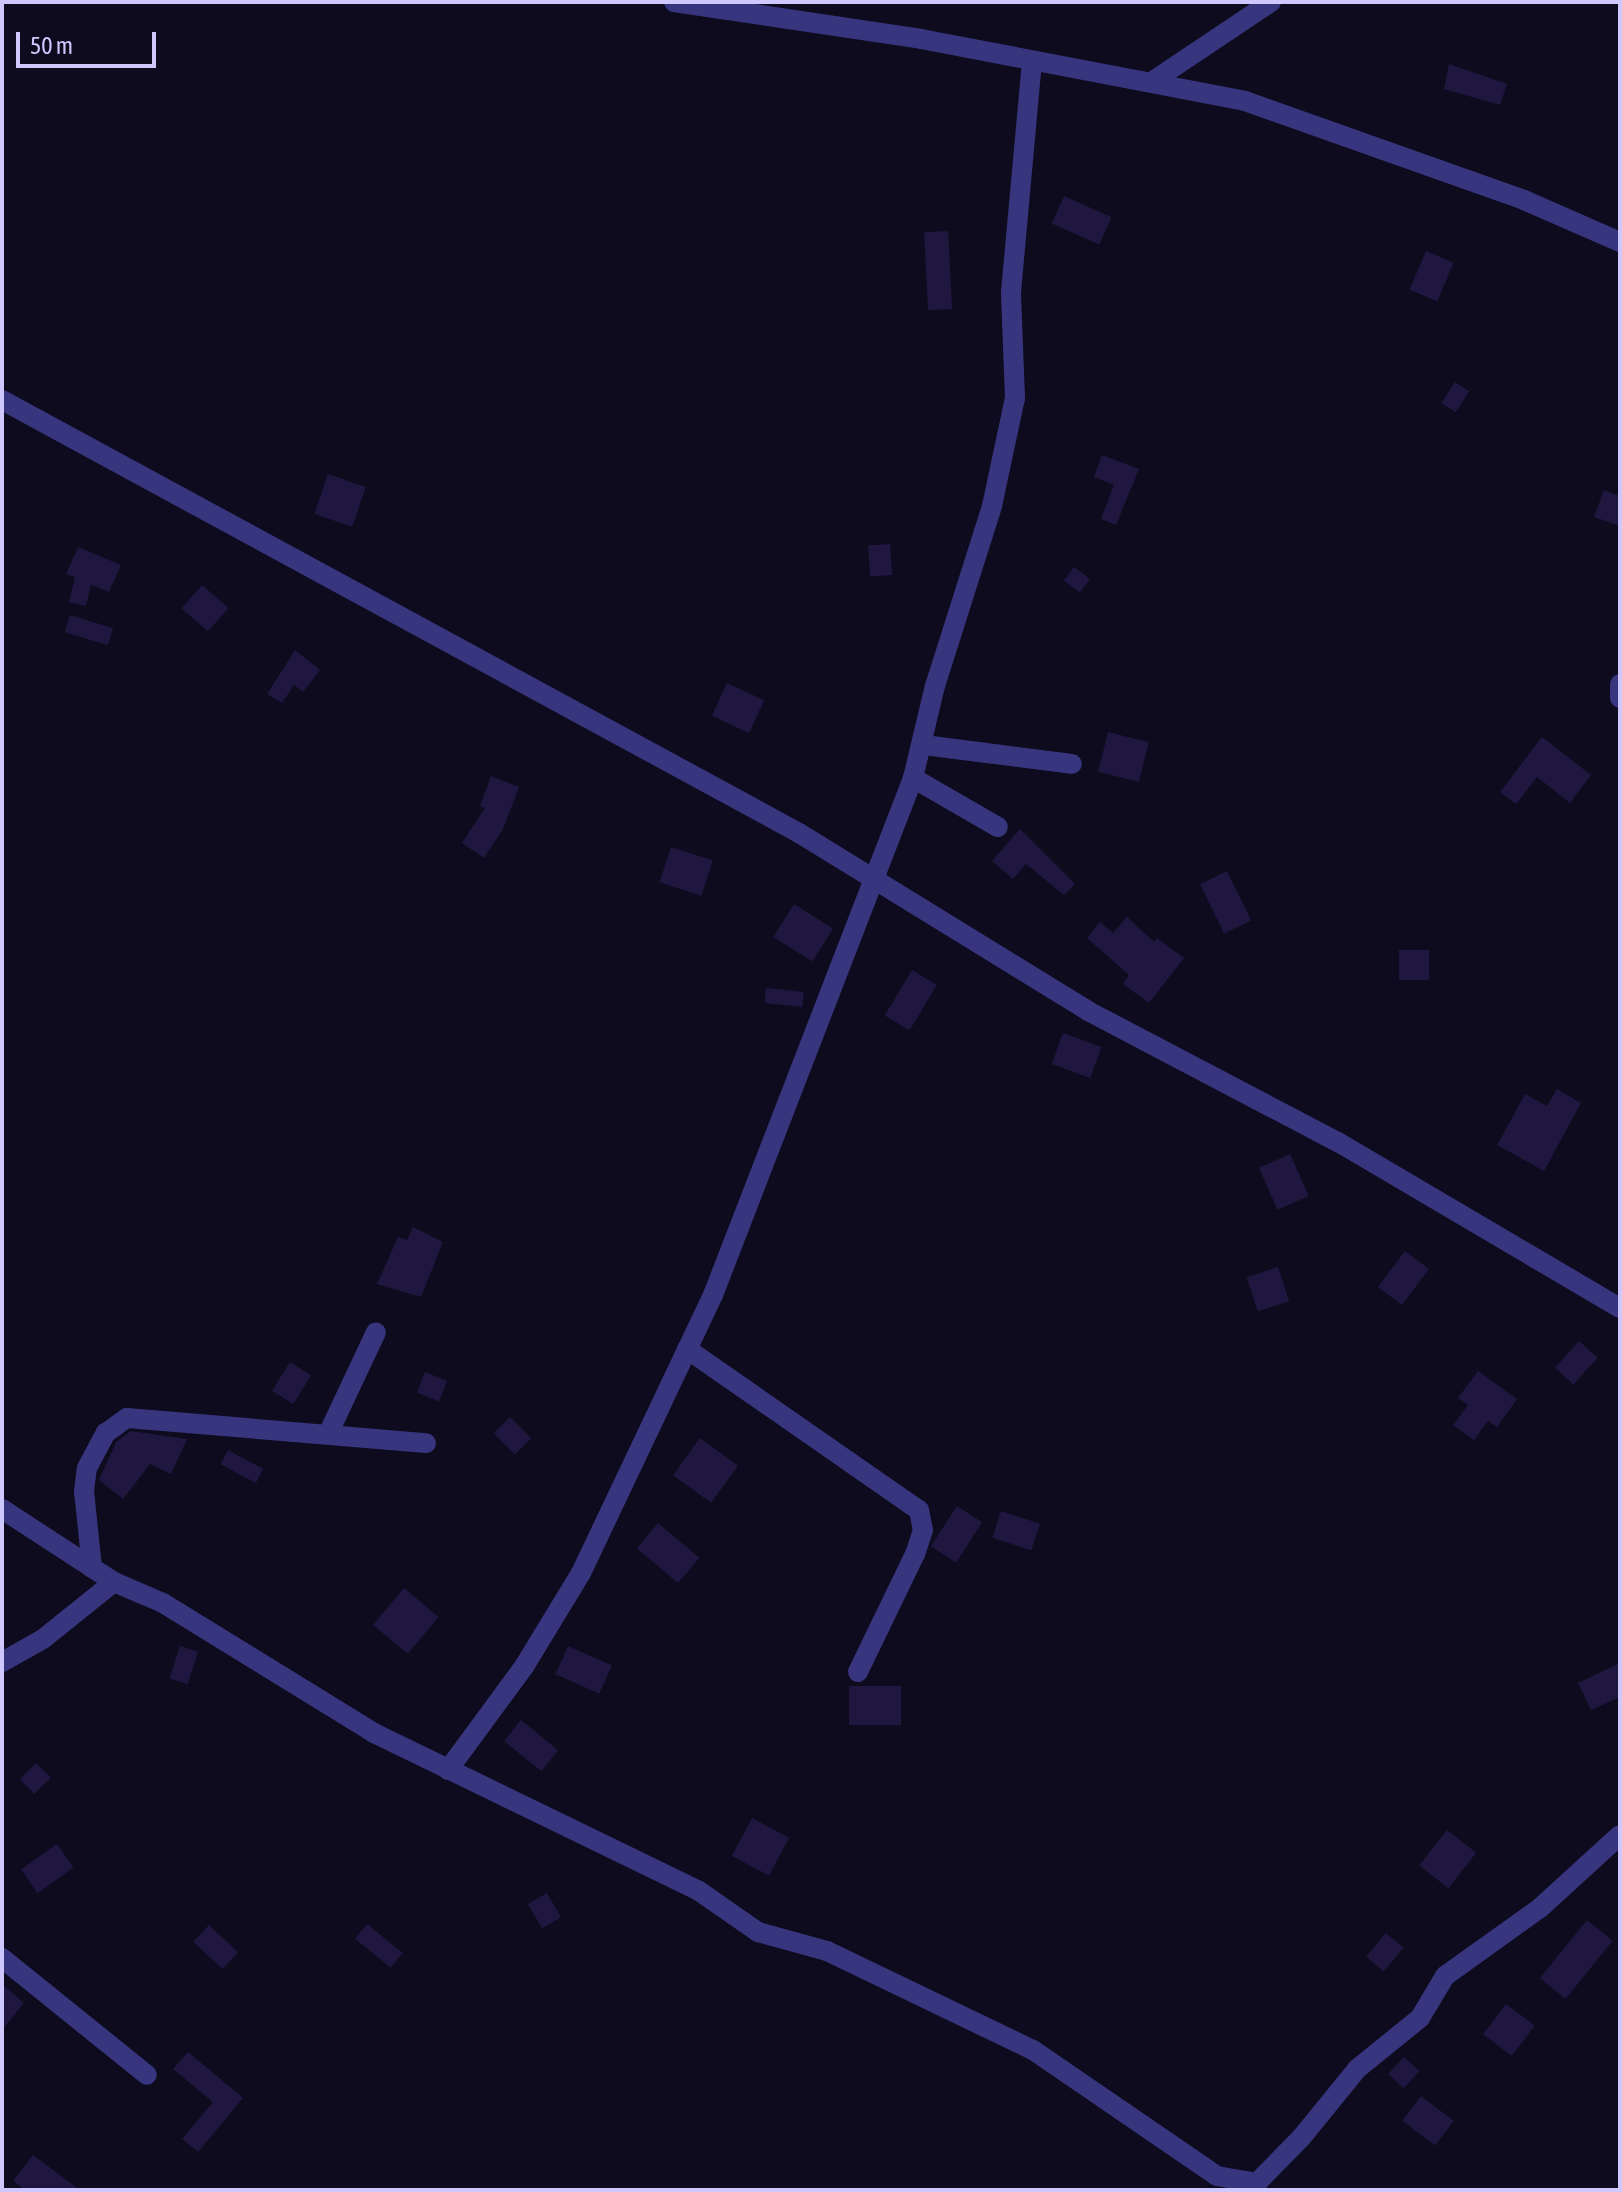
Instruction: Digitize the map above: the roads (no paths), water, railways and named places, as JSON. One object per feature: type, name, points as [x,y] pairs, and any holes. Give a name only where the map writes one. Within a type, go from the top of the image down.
[{"type":"street","points":[[674,2],[1153,81],[1291,116],[1524,200],[1620,242]]},
{"type":"street","points":[[1153,81],[1271,2]]},
{"type":"street","points":[[448,1770],[525,1665],[581,1573],[687,1349],[734,1245],[913,778],[924,745],[935,686],[992,506],[1015,398],[1011,292],[1032,62]]},
{"type":"street","points":[[2,400],[393,608],[725,796],[799,833],[1088,1011],[1338,1142],[1620,1308]]},
{"type":"street","points":[[1620,684],[1620,698]]},
{"type":"street","points":[[924,745],[1072,764]]},
{"type":"street","points":[[913,778],[998,827]]},
{"type":"street","points":[[329,1432],[376,1332]]},
{"type":"street","points":[[687,1349],[919,1510],[923,1530],[915,1554],[858,1672]]},
{"type":"street","points":[[92,1568],[84,1491],[87,1468],[113,1425],[142,1416],[426,1443]]},
{"type":"street","points":[[2,1509],[114,1582],[163,1603],[374,1733],[699,1891],[758,1932],[827,1951],[1033,2050],[1219,2183],[1253,2187],[1357,2069],[1420,2018],[1445,1976],[1540,1908],[1620,1835]]},
{"type":"street","points":[[2,1662],[43,1639],[114,1582]]},
{"type":"street","points":[[2,1958],[147,2075]]}]
